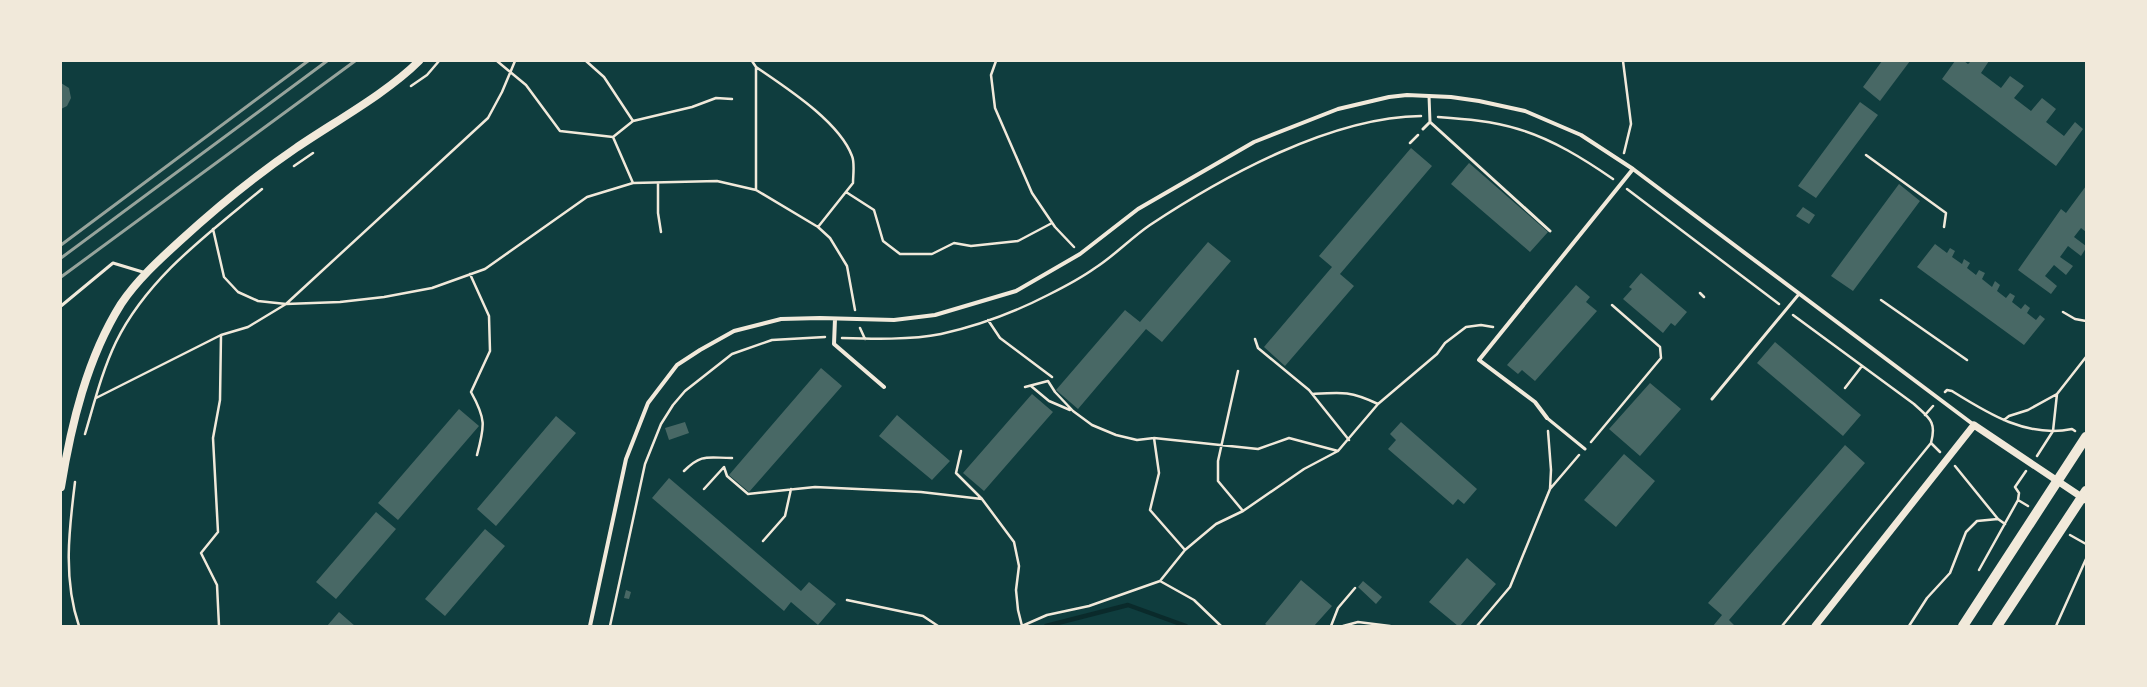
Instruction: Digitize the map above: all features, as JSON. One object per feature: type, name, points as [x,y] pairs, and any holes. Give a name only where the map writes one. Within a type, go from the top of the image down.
[{"type":"main road","points":[[61,487],[70,439],[84,387],[102,341],[121,305],[147,273],[219,205],[269,166],[381,91],[419,61]]},
{"type":"main road","points":[[1962,626],[2086,437]]},
{"type":"main road","points":[[1997,626],[2085,496]]},
{"type":"street","points":[[590,626],[626,459],[641,418],[658,388],[677,365],[700,350],[734,331],[781,319],[894,320],[935,315],[1016,291],[1080,254],[1138,209],[1254,142],[1318,116],[1365,101],[1407,95],[1479,101],[1525,111],[1581,135],[1633,169],[1974,425],[2057,481],[2085,496]]},
{"type":"street","points":[[1547,418],[1535,402],[1479,360],[1622,185],[1633,169]]},
{"type":"street","points":[[835,319],[834,344],[884,387]]},
{"type":"street","points":[[1815,626],[1946,458],[1974,425]]},
{"type":"lane","points":[[1429,96],[1430,122],[1550,231]]},
{"type":"lane","points":[[1423,128],[1430,122]]},
{"type":"lane","points":[[61,306],[113,263],[147,273]]},
{"type":"lane","points":[[1712,399],[1799,294]]},
{"type":"lane","points":[[1547,418],[1585,449]]},
{"type":"path","points":[[408,88],[427,75],[439,61]]},
{"type":"path","points":[[497,61],[526,85],[560,131],[613,137],[633,121],[692,108],[716,98],[732,99]]},
{"type":"path","points":[[96,398],[221,335],[248,327],[286,304],[488,118],[502,92],[515,61]]},
{"type":"path","points":[[586,61],[604,77],[633,121]]},
{"type":"path","points":[[752,61],[756,67],[806,102],[837,133],[852,156],[853,183],[818,227]]},
{"type":"path","points":[[996,61],[990,75],[995,108],[1032,193],[1052,223],[1080,254]]},
{"type":"path","points":[[1621,161],[1628,143],[1631,124],[1623,75],[1623,61]]},
{"type":"path","points":[[756,67],[756,190]]},
{"type":"path","points":[[610,626],[645,464],[661,424],[673,405],[685,391],[732,354],[772,340],[834,337],[865,339],[940,334],[988,320],[1047,296],[1095,268],[1149,226],[1197,197],[1264,161],[1311,138],[1373,120],[1403,116],[1429,116],[1475,120],[1518,129],[1553,143],[1587,161],[1622,185],[1786,310],[1914,404],[1931,420],[1934,430],[1931,443],[1782,626]]},
{"type":"path","points":[[613,137],[633,183]]},
{"type":"path","points":[[292,167],[318,149]]},
{"type":"path","points":[[1866,155],[1946,213],[1944,227]]},
{"type":"path","points":[[213,229],[224,276],[238,292],[258,301],[286,304],[340,302],[384,297],[432,288],[485,269],[587,197],[633,183],[717,181],[756,190],[818,227],[830,238],[847,266],[857,319],[865,339]]},
{"type":"path","points":[[658,183],[658,212],[661,232]]},
{"type":"path","points":[[84,436],[115,343],[144,297],[178,261],[213,229],[267,185]]},
{"type":"path","points":[[846,192],[874,210],[883,241],[900,254],[932,254],[954,243],[971,246],[1018,241],[1052,223]]},
{"type":"path","points":[[470,274],[489,316],[490,351],[471,392],[482,412],[484,430],[477,455]]},
{"type":"path","points":[[1700,293],[1704,297]]},
{"type":"path","points":[[1881,300],[1967,360]]},
{"type":"path","points":[[1477,626],[1510,587],[1550,490],[1661,358],[1660,347],[1612,305]]},
{"type":"path","points":[[2063,312],[2075,319],[2086,321]]},
{"type":"path","points":[[988,320],[1000,338],[1052,377]]},
{"type":"path","points":[[961,451],[956,473],[982,499],[1014,542],[1019,566],[1016,590],[1018,610],[1022,626],[1046,615],[1089,606],[1160,581],[1185,550],[1216,524],[1242,511],[1304,469],[1338,452],[1350,440],[1378,404],[1432,359],[1445,343],[1466,326],[1481,325],[1503,330]]},
{"type":"path","points":[[220,626],[218,585],[201,553],[218,532],[213,438],[220,400],[221,335]]},
{"type":"path","points":[[1255,339],[1258,348],[1313,394],[1350,440]]},
{"type":"path","points":[[2086,357],[2057,394],[2028,410],[2009,416],[2004,420],[2035,430],[2053,431],[2072,429],[2086,437]]},
{"type":"path","points":[[1845,388],[1862,366]]},
{"type":"path","points":[[1238,371],[1218,462],[1218,481],[1242,511]]},
{"type":"path","points":[[1025,387],[1048,381],[1055,392],[1073,411],[1092,425],[1116,435],[1136,440],[1154,438],[1258,449],[1289,438],[1338,452]]},
{"type":"path","points":[[1030,386],[1049,401],[1073,411]]},
{"type":"path","points":[[1313,394],[1339,393],[1358,395],[1378,404]]},
{"type":"path","points":[[1979,570],[2018,500],[2019,493],[2015,487],[2053,431],[2057,394]]},
{"type":"path","points":[[1547,418],[1551,470],[1550,490]]},
{"type":"path","points":[[1154,438],[1159,473],[1150,510],[1185,550]]},
{"type":"path","points":[[1931,443],[2005,524]]},
{"type":"path","points":[[684,471],[695,460],[703,457],[732,458]]},
{"type":"path","points":[[704,489],[724,467],[727,476],[748,494],[815,487],[921,492],[982,499]]},
{"type":"path","points":[[75,481],[68,554],[73,608],[79,626]]},
{"type":"path","points":[[763,541],[785,516],[791,489]]},
{"type":"path","points":[[1909,626],[1927,598],[1950,573],[1966,532],[1977,521],[1998,518]]},
{"type":"path","points":[[2056,626],[2086,558]]},
{"type":"path","points":[[1160,581],[1194,600],[1221,626]]},
{"type":"path","points":[[1331,626],[1338,608],[1355,588]]},
{"type":"path","points":[[847,600],[923,616],[938,626]]},
{"type":"path","points":[[1343,626],[1358,622],[1390,626]]},
{"type":"building","points":[[1882,61],[1910,61],[1880,101],[1863,87]]},
{"type":"building","points":[[1955,61],[1964,61],[1968,64],[1971,61],[1989,61],[1981,73],[2001,88],[2010,76],[2024,86],[2014,98],[2031,111],[2042,98],[2056,109],[2046,122],[2064,136],[2075,122],[2083,129],[2056,166],[1942,79]]},
{"type":"building","points":[[61,83],[69,88],[71,98],[67,106],[61,109]]},
{"type":"building","points":[[1860,102],[1878,115],[1816,198],[1798,186]]},
{"type":"building","points":[[1411,148],[1432,166],[1340,274],[1354,286],[1285,366],[1264,347],[1332,267],[1319,256]]},
{"type":"building","points":[[1469,163],[1548,232],[1530,252],[1451,184]]},
{"type":"building","points":[[1899,184],[1920,201],[1853,291],[1831,276]]},
{"type":"building","points":[[2086,186],[2086,232],[2081,228],[2074,237],[2086,246],[2086,248],[2081,256],[2068,246],[2060,257],[2073,266],[2066,275],[2054,265],[2045,276],[2057,286],[2051,294],[2018,270],[2061,209],[2066,213]]},
{"type":"building","points":[[1803,207],[1815,215],[1809,224],[1796,216]]},
{"type":"building","points":[[1208,242],[1231,261],[1162,342],[1146,329],[1078,409],[1056,390],[1125,310],[1140,322]]},
{"type":"building","points":[[1935,244],[1947,253],[1950,248],[1955,251],[1952,257],[1962,264],[1964,259],[1970,263],[1967,268],[1976,275],[1979,270],[1985,273],[1982,279],[1992,287],[1995,281],[2000,285],[1997,291],[2006,298],[2010,293],[2015,296],[2012,302],[2021,309],[2025,304],[2030,308],[2027,313],[2036,320],[2040,315],[2045,319],[2024,345],[1917,267]]},
{"type":"building","points":[[1641,273],[1687,312],[1675,326],[1671,323],[1663,333],[1623,299],[1632,289],[1629,287]]},
{"type":"building","points":[[1576,285],[1590,297],[1586,302],[1597,311],[1535,381],[1522,370],[1518,374],[1507,365]]},
{"type":"building","points":[[1775,342],[1861,415],[1843,436],[1757,363]]},
{"type":"building","points":[[821,368],[842,386],[749,492],[729,475]]},
{"type":"building","points":[[1650,383],[1681,409],[1640,456],[1609,429]]},
{"type":"building","points":[[1032,394],[1053,412],[984,491],[963,473]]},
{"type":"building","points":[[459,409],[479,426],[398,520],[378,503]]},
{"type":"building","points":[[897,415],[950,461],[932,480],[879,436]]},
{"type":"building","points":[[556,416],[576,433],[496,526],[477,509]]},
{"type":"building","points":[[685,422],[689,433],[669,440],[665,428]]},
{"type":"building","points":[[1401,422],[1477,489],[1464,504],[1458,499],[1453,505],[1388,449],[1396,440],[1390,434]]},
{"type":"building","points":[[1845,445],[1865,463],[1729,620],[1735,626],[1713,626],[1722,615],[1708,603]]},
{"type":"building","points":[[1624,454],[1655,481],[1616,527],[1584,500]]},
{"type":"building","points":[[669,478],[801,591],[809,582],[836,604],[818,625],[791,602],[784,611],[652,498]]},
{"type":"building","points":[[376,512],[396,529],[336,599],[316,582]]},
{"type":"building","points":[[485,529],[505,546],[445,616],[425,599]]},
{"type":"building","points":[[1467,558],[1496,584],[1460,626],[1458,626],[1429,602]]},
{"type":"building","points":[[1301,580],[1332,606],[1314,626],[1268,626],[1265,624]]},
{"type":"building","points":[[1363,581],[1382,597],[1376,604],[1358,587]]},
{"type":"building","points":[[626,590],[631,592],[629,599],[624,598]]},
{"type":"building","points":[[339,612],[355,626],[327,626]]},
{"type":"waterway","points":[[1046,626],[1128,605],[1186,626]]},
{"type":"railway","points":[[61,245],[308,61]]},
{"type":"railway","points":[[61,258],[327,61]]},
{"type":"railway","points":[[61,277],[355,61]]}]
